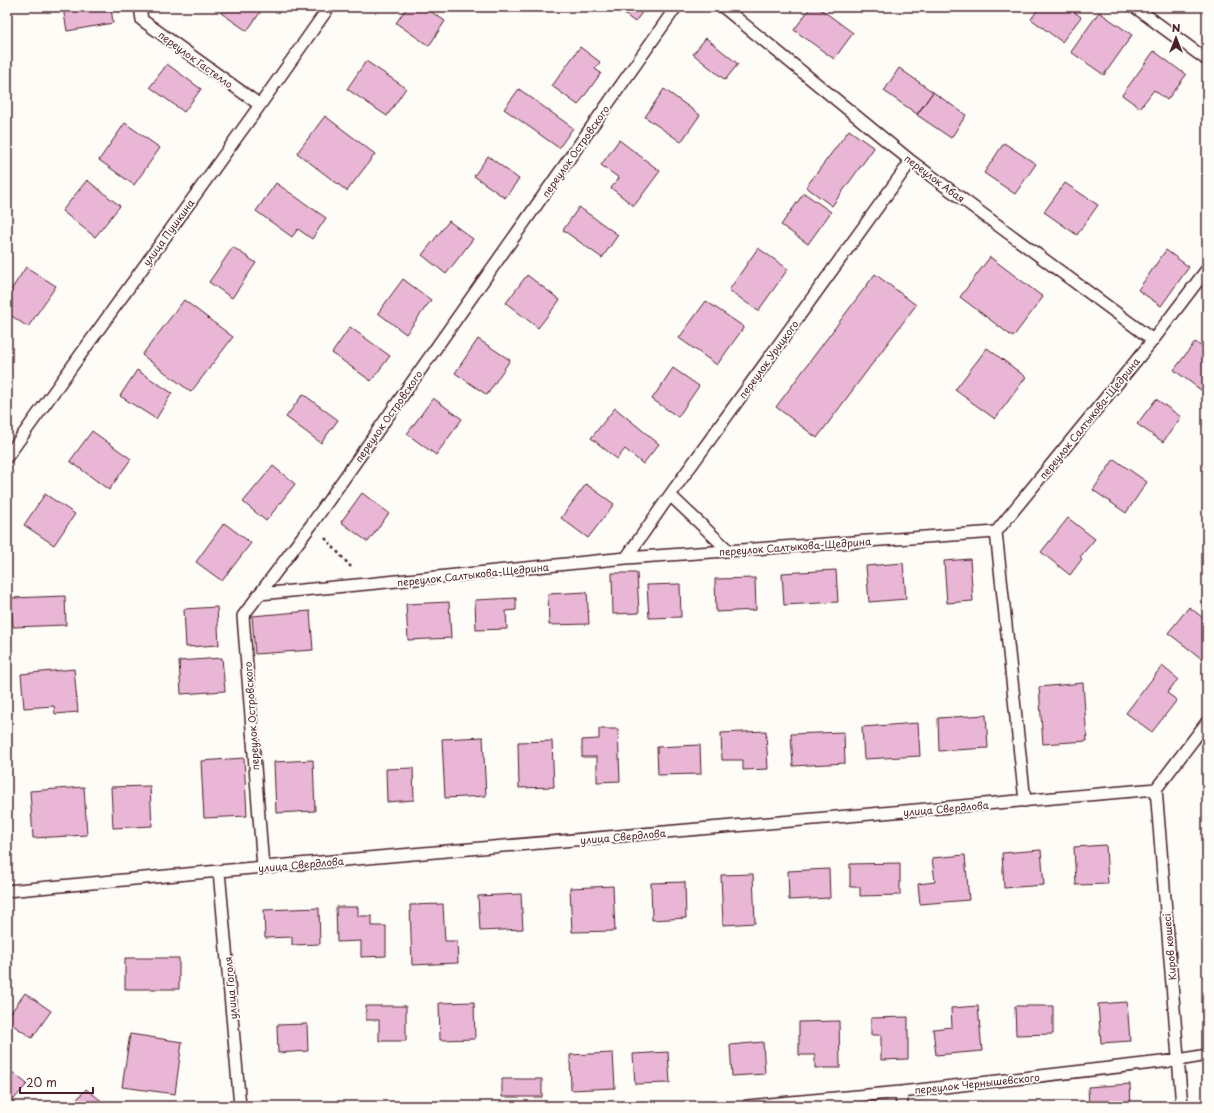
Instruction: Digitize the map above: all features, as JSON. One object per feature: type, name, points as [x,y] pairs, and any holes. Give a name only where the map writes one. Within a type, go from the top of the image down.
[{"type":"lane","name":"переулок Гастелло","points":[[140,7],[142,20],[260,105]]},
{"type":"lane","name":"улица Пушкина","points":[[7,457],[329,7]]},
{"type":"lane","name":"переулок Островского","points":[[263,867],[243,616],[312,524],[676,7]]},
{"type":"lane","name":"переулок Абая","points":[[723,7],[911,161],[1153,340]]},
{"type":"lane","points":[[1135,7],[1207,60]]},
{"type":"lane","name":"переулок Урицкого","points":[[626,558],[911,161]]},
{"type":"lane","name":"переулок Салтыкова-Щедрина","points":[[259,594],[626,558],[996,532],[1153,340],[1207,268]]},
{"type":"lane","points":[[670,495],[728,550]]},
{"type":"lane","points":[[996,532],[1026,801]]},
{"type":"lane","points":[[1156,789],[1207,722]]},
{"type":"lane","name":"улица Свердлова","points":[[7,891],[263,867],[1156,789]]},
{"type":"lane","name":"Киров көшесі","points":[[1156,789],[1182,1106]]},
{"type":"lane","name":"улица Гоголя","points":[[219,871],[240,1106]]},
{"type":"lane","name":"переулок Чернышевского","points":[[747,1106],[901,1092],[1179,1060],[1207,1055]]},
{"type":"lane","points":[[901,1092],[902,1106]]},
{"type":"path","points":[[312,524],[367,584]]},
{"type":"building","points":[[111,7],[113,23],[67,31],[63,8]]},
{"type":"building","points":[[226,7],[264,7],[247,31],[221,13]]},
{"type":"building","points":[[407,7],[424,7],[445,21],[429,46],[396,23]]},
{"type":"building","points":[[615,7],[646,7],[635,22]]},
{"type":"building","points":[[811,7],[818,7],[853,33],[834,59],[794,30]]},
{"type":"building","points":[[1040,7],[1076,7],[1073,11],[1081,17],[1062,42],[1031,19]]},
{"type":"building","points":[[1099,12],[1132,35],[1104,75],[1071,52]]},
{"type":"building","points":[[706,38],[738,64],[725,80],[693,54]]},
{"type":"building","points":[[580,47],[600,62],[595,69],[601,73],[578,105],[552,86]]},
{"type":"building","points":[[1154,51],[1186,75],[1167,100],[1154,90],[1140,108],[1122,95]]},
{"type":"building","points":[[366,61],[406,88],[387,116],[347,89]]},
{"type":"building","points":[[167,64],[201,89],[184,112],[150,87]]},
{"type":"building","points":[[899,68],[933,92],[917,114],[884,91]]},
{"type":"building","points":[[519,89],[573,128],[559,148],[504,109]]},
{"type":"building","points":[[664,89],[700,115],[681,142],[645,117]]},
{"type":"building","points":[[933,92],[966,115],[951,138],[917,115]]},
{"type":"building","points":[[325,116],[375,154],[347,191],[297,153]]},
{"type":"building","points":[[125,123],[160,148],[134,185],[99,160]]},
{"type":"building","points":[[849,130],[874,148],[832,206],[806,187]]},
{"type":"building","points":[[619,140],[660,171],[634,206],[611,188],[619,178],[601,165]]},
{"type":"building","points":[[1004,143],[1036,164],[1015,194],[984,173]]},
{"type":"building","points":[[488,156],[519,179],[505,198],[474,176]]},
{"type":"building","points":[[87,180],[120,206],[95,237],[62,211]]},
{"type":"building","points":[[276,183],[326,218],[312,239],[298,229],[292,237],[256,211]]},
{"type":"building","points":[[1065,183],[1098,205],[1077,235],[1044,212]]},
{"type":"building","points":[[804,193],[831,212],[808,244],[781,225]]},
{"type":"building","points":[[579,207],[618,235],[602,258],[563,230]]},
{"type":"building","points":[[449,221],[473,239],[446,274],[422,255]]},
{"type":"building","points":[[233,247],[256,263],[232,298],[209,282]]},
{"type":"building","points":[[758,248],[788,269],[758,311],[729,290]]},
{"type":"building","points":[[1166,250],[1189,267],[1161,306],[1138,290]]},
{"type":"building","points":[[990,257],[1043,297],[1013,337],[960,297]]},
{"type":"building","points":[[26,267],[56,286],[28,327],[7,313],[7,287],[11,290]]},
{"type":"building","points":[[875,274],[916,305],[817,438],[776,407]]},
{"type":"building","points":[[527,275],[560,300],[538,328],[506,303]]},
{"type":"building","points":[[403,279],[431,300],[406,334],[378,313]]},
{"type":"building","points":[[184,300],[233,337],[191,392],[142,355]]},
{"type":"building","points":[[706,301],[744,327],[717,365],[679,338]]},
{"type":"building","points":[[350,327],[390,356],[371,381],[332,353]]},
{"type":"building","points":[[478,339],[510,360],[487,395],[455,373]]},
{"type":"building","points":[[1195,342],[1207,350],[1207,391],[1205,393],[1174,370]]},
{"type":"building","points":[[987,348],[1026,377],[995,419],[955,390]]},
{"type":"building","points":[[673,368],[699,386],[678,417],[652,399]]},
{"type":"building","points":[[137,370],[172,393],[156,419],[120,396]]},
{"type":"building","points":[[303,394],[338,420],[321,443],[286,417]]},
{"type":"building","points":[[433,398],[462,419],[436,455],[407,434]]},
{"type":"building","points":[[1156,399],[1181,417],[1163,442],[1137,424]]},
{"type":"building","points":[[615,408],[659,444],[643,464],[625,449],[617,459],[591,438]]},
{"type":"building","points":[[92,431],[131,459],[109,490],[70,461]]},
{"type":"building","points":[[1114,459],[1147,482],[1126,513],[1093,490]]},
{"type":"building","points":[[273,466],[295,484],[266,521],[243,502]]},
{"type":"building","points":[[586,484],[614,504],[588,538],[561,518]]},
{"type":"building","points":[[362,493],[389,513],[368,542],[341,522]]},
{"type":"building","points":[[45,494],[75,514],[54,545],[24,525]]},
{"type":"building","points":[[1068,518],[1095,539],[1080,557],[1082,559],[1070,575],[1041,552]]},
{"type":"building","points":[[224,523],[251,543],[222,581],[196,562]]},
{"type":"building","points":[[970,559],[973,601],[947,603],[944,561]]},
{"type":"building","points":[[903,563],[906,599],[869,602],[866,566]]},
{"type":"building","points":[[836,570],[838,602],[784,605],[782,573]]},
{"type":"building","points":[[612,573],[637,573],[639,613],[613,614]]},
{"type":"building","points":[[755,578],[756,610],[716,612],[715,579]]},
{"type":"building","points":[[680,584],[681,617],[649,618],[647,585]]},
{"type":"building","points":[[587,592],[589,624],[549,625],[548,594]]},
{"type":"building","points":[[1207,592],[1207,607],[1200,602]]},
{"type":"building","points":[[65,596],[66,625],[13,627],[11,598]]},
{"type":"building","points":[[516,598],[516,610],[506,611],[507,629],[476,630],[475,600]]},
{"type":"building","points":[[449,602],[451,638],[408,640],[406,604]]},
{"type":"building","points":[[217,607],[219,645],[186,647],[184,609]]},
{"type":"building","points":[[1189,607],[1207,621],[1206,662],[1168,633]]},
{"type":"building","points":[[310,611],[313,650],[255,654],[252,616]]},
{"type":"building","points":[[222,658],[225,691],[181,694],[179,661]]},
{"type":"building","points":[[1162,666],[1178,679],[1167,693],[1177,700],[1152,732],[1126,713]]},
{"type":"building","points":[[74,669],[78,712],[55,714],[54,706],[24,708],[21,674]]},
{"type":"building","points":[[1083,683],[1087,741],[1043,744],[1039,687]]},
{"type":"building","points":[[986,715],[988,748],[939,751],[938,718]]},
{"type":"building","points":[[918,723],[920,756],[864,759],[862,727]]},
{"type":"building","points":[[599,729],[618,729],[620,781],[597,782],[597,757],[582,757],[582,740],[599,739]]},
{"type":"building","points":[[766,731],[768,769],[743,770],[743,760],[722,760],[721,733]]},
{"type":"building","points":[[844,732],[845,763],[793,766],[791,734]]},
{"type":"building","points":[[483,737],[486,796],[445,798],[442,739]]},
{"type":"building","points":[[552,741],[554,787],[519,788],[518,742]]},
{"type":"building","points":[[700,745],[701,774],[658,775],[657,747]]},
{"type":"building","points":[[244,758],[247,816],[204,818],[201,761]]},
{"type":"building","points":[[313,760],[315,811],[276,813],[274,762]]},
{"type":"building","points":[[413,768],[414,800],[387,802],[386,769]]},
{"type":"building","points":[[150,786],[152,826],[113,828],[111,787]]},
{"type":"building","points":[[84,787],[87,835],[33,838],[30,791]]},
{"type":"building","points":[[1106,845],[1108,884],[1076,885],[1074,847]]},
{"type":"building","points":[[1041,850],[1044,885],[1004,888],[1002,853]]},
{"type":"building","points":[[965,855],[969,900],[920,904],[918,884],[935,882],[932,858]]},
{"type":"building","points":[[900,863],[900,895],[860,896],[860,887],[850,887],[850,864]]},
{"type":"building","points":[[829,869],[830,898],[789,900],[788,871]]},
{"type":"building","points":[[753,874],[755,923],[723,925],[721,875]]},
{"type":"building","points":[[685,882],[686,918],[652,920],[651,883]]},
{"type":"building","points":[[613,886],[615,931],[572,932],[570,888]]},
{"type":"building","points":[[521,894],[523,929],[480,931],[478,896]]},
{"type":"building","points":[[443,904],[445,941],[457,941],[458,963],[412,965],[410,905]]},
{"type":"building","points":[[336,907],[358,907],[358,916],[372,916],[372,926],[386,926],[386,956],[361,957],[361,941],[337,942]]},
{"type":"building","points":[[319,908],[320,944],[292,945],[292,937],[265,938],[264,910]]},
{"type":"building","points":[[125,958],[179,958],[179,989],[125,989]]},
{"type":"building","points":[[25,993],[51,1011],[32,1038],[7,1021],[7,1018]]},
{"type":"building","points":[[474,1002],[475,1039],[440,1040],[439,1003]]},
{"type":"building","points":[[1127,1002],[1130,1041],[1101,1043],[1098,1004]]},
{"type":"building","points":[[366,1006],[406,1006],[406,1041],[379,1041],[379,1020],[366,1020]]},
{"type":"building","points":[[978,1006],[982,1051],[936,1055],[933,1029],[952,1027],[951,1008]]},
{"type":"building","points":[[1015,1006],[1053,1006],[1053,1034],[1016,1035]]},
{"type":"building","points":[[908,1017],[908,1059],[881,1060],[881,1035],[871,1035],[871,1018]]},
{"type":"building","points":[[839,1021],[840,1068],[815,1068],[815,1055],[799,1055],[799,1022]]},
{"type":"building","points":[[307,1024],[308,1051],[278,1053],[277,1025]]},
{"type":"building","points":[[130,1034],[182,1042],[175,1094],[122,1087]]},
{"type":"building","points":[[763,1042],[765,1074],[732,1076],[730,1045]]},
{"type":"building","points":[[668,1052],[670,1083],[635,1084],[633,1054]]},
{"type":"building","points":[[613,1053],[615,1088],[571,1090],[570,1055]]},
{"type":"building","points":[[7,1068],[27,1084],[8,1106],[7,1106]]},
{"type":"building","points":[[502,1079],[542,1079],[542,1097],[502,1097]]},
{"type":"building","points":[[1130,1084],[1131,1106],[1089,1106],[1088,1087]]},
{"type":"building","points":[[86,1089],[108,1106],[73,1106],[72,1105]]}]
